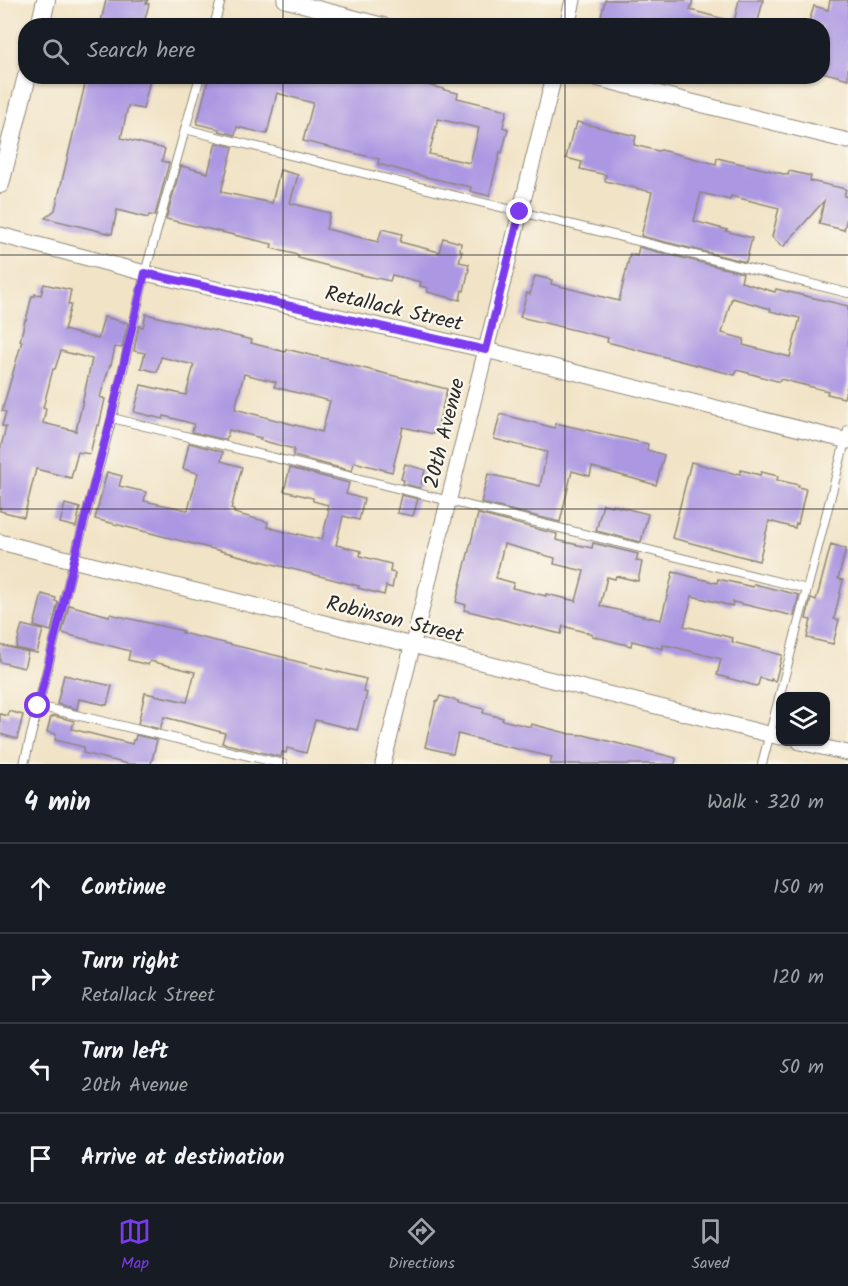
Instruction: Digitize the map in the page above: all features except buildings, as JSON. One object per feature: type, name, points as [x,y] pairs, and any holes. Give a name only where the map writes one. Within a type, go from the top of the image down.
[{"type":"street","points":[[42,18],[46,0]]},
{"type":"street","points":[[285,0],[355,18]]},
{"type":"street","points":[[569,18],[573,0]]},
{"type":"street","points":[[0,184],[25,84]]},
{"type":"street","name":"20th Avenue","points":[[383,764],[552,84]]},
{"type":"street","points":[[620,84],[848,141]]},
{"type":"street","name":"Retallack Street","points":[[0,235],[145,273],[486,350],[847,437]]},
{"type":"street","name":"Robinson Street","points":[[0,542],[775,735]]},
{"type":"street","points":[[820,746],[848,753]]},
{"type":"lane","points":[[216,18],[221,0]]},
{"type":"lane","points":[[24,764],[145,273],[198,84]]},
{"type":"lane","points":[[185,129],[848,293]]},
{"type":"lane","points":[[111,418],[807,589]]},
{"type":"lane","points":[[762,764],[775,735],[807,589],[847,437]]},
{"type":"lane","points":[[38,706],[283,764]]},
{"type":"route","points":[[38,706],[145,273],[486,350],[520,212]]}]
